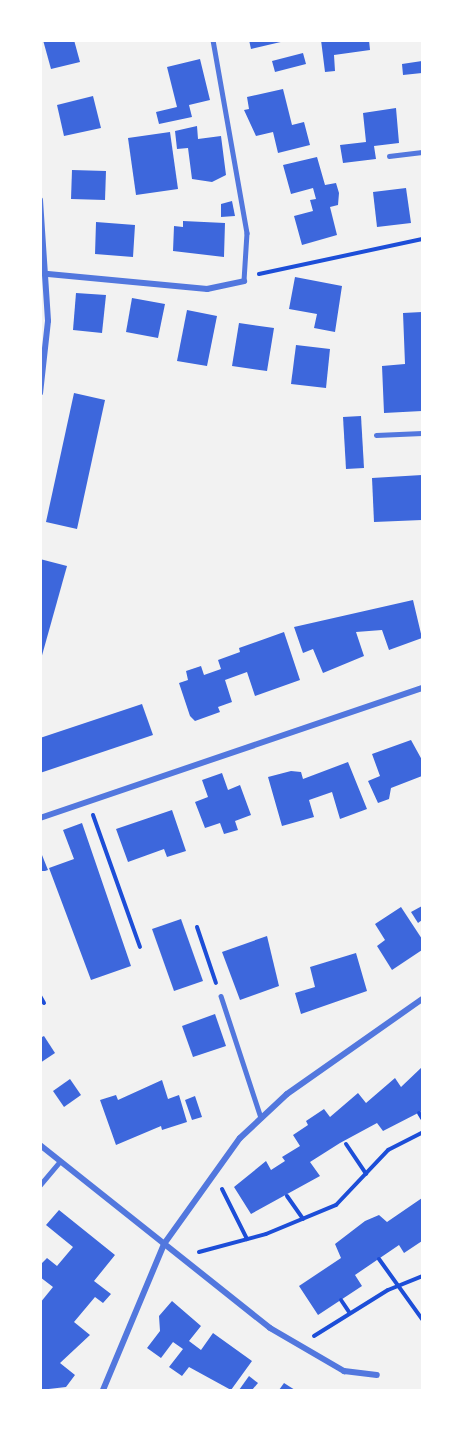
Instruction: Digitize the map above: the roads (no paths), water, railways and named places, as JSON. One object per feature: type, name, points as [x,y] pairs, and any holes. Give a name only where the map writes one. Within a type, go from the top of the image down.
[{"type":"street","points":[[40,200],[48,274],[40,393]]},
{"type":"street","points":[[48,274],[207,289],[244,281]]},
{"type":"street","points":[[40,818],[423,688]]},
{"type":"street","points":[[103,1390],[164,1244],[209,1179],[261,1118],[423,999]]},
{"type":"street","points":[[40,1145],[164,1244],[179,1260],[297,1345],[345,1371],[377,1375]]},
{"type":"lane","points":[[213,40],[247,233],[244,281]]},
{"type":"lane","points":[[389,156],[423,152]]},
{"type":"lane","points":[[376,435],[423,433]]},
{"type":"lane","points":[[221,996],[261,1118]]},
{"type":"lane","points":[[40,1185],[59,1162]]}]
